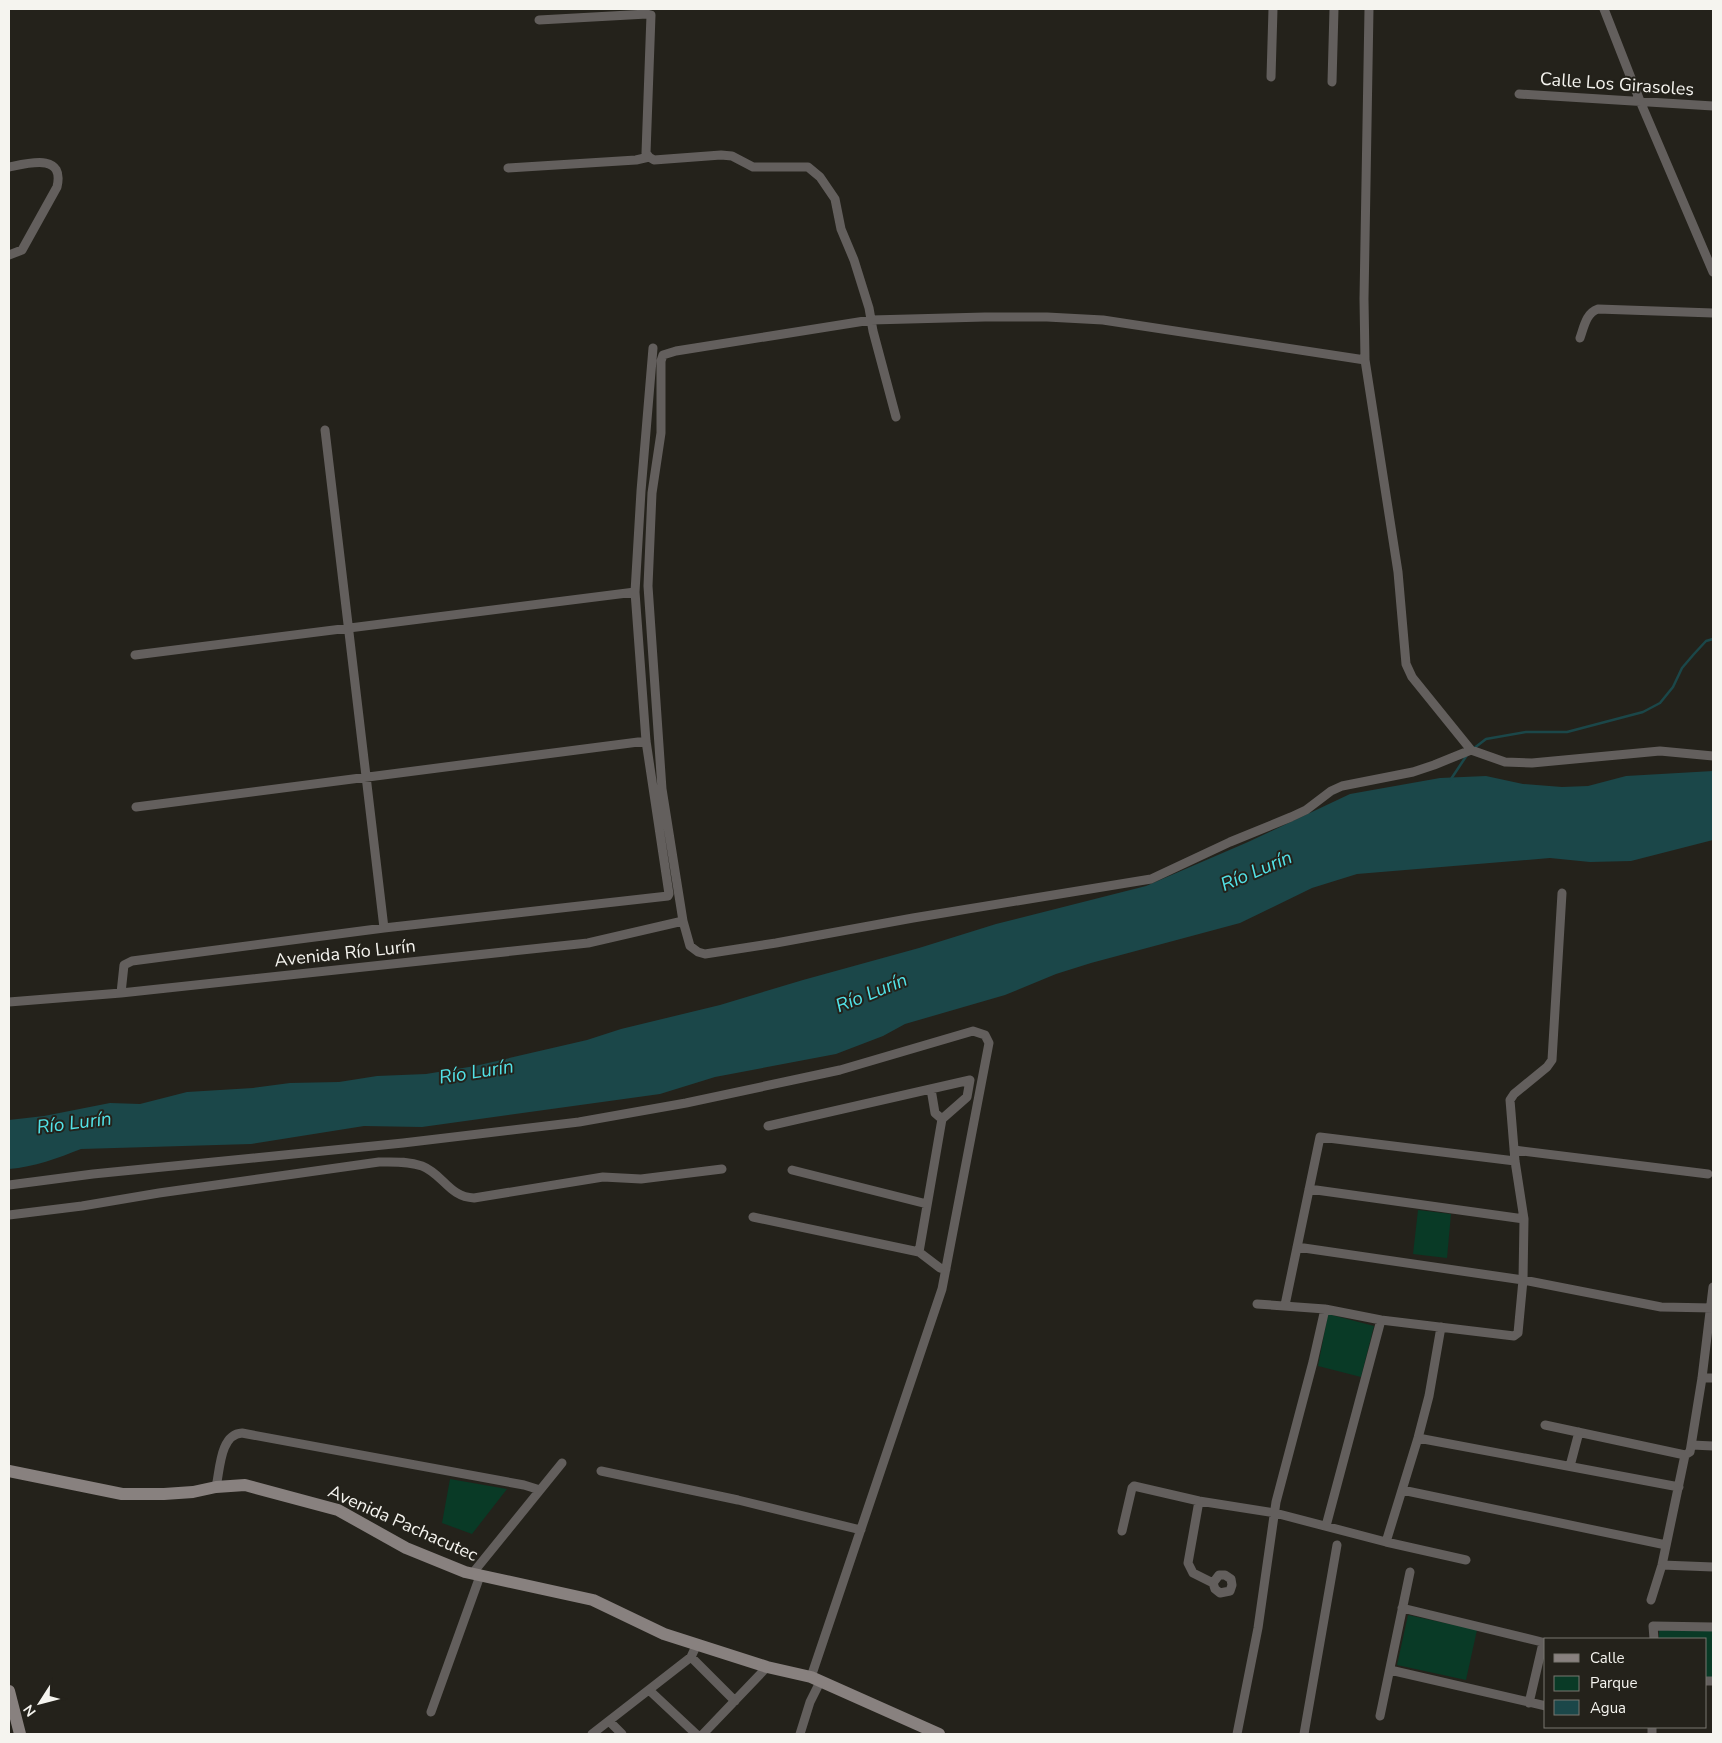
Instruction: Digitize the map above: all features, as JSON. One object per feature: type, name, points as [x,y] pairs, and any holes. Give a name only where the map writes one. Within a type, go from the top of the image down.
[{"type":"main road","name":"Avenida Pachacutec","points":[[9,1471],[122,1494],[193,1492],[216,1487],[245,1485],[338,1510],[406,1548],[476,1575],[593,1600],[664,1634],[767,1667],[815,1680],[939,1734]]},
{"type":"main road","points":[[9,1691],[20,1734]]},
{"type":"street","points":[[1271,77],[1273,9]]},
{"type":"street","points":[[1332,82],[1334,9]]},
{"type":"street","points":[[1369,9],[1364,298],[1365,360],[1397,562],[1406,664],[1412,678],[1471,750],[1505,762],[1532,763],[1660,751],[1713,756]]},
{"type":"street","points":[[1604,9],[1640,101],[1713,272]]},
{"type":"street","points":[[539,20],[651,15],[646,148],[648,157]]},
{"type":"street","name":"Calle Los Girasoles","points":[[1519,94],[1713,106]]},
{"type":"street","points":[[508,168],[636,160],[648,157],[654,160],[721,154],[732,156],[753,167],[811,168],[820,177],[835,199],[841,229],[854,260],[896,417]]},
{"type":"street","points":[[9,167],[48,163],[57,170],[59,179],[57,187],[22,250],[9,255]]},
{"type":"street","points":[[1580,338],[1588,316],[1592,311],[1598,309],[1713,313]]},
{"type":"street","points":[[1365,360],[1097,320],[985,317],[871,320],[676,351],[663,355],[661,361],[661,433],[652,493],[648,586],[662,789],[683,921],[690,946],[698,952],[705,954],[1144,880],[1230,842],[1291,818],[1306,810],[1326,794],[1342,786],[1413,772],[1471,750]]},
{"type":"street","points":[[121,993],[124,965],[132,961],[384,928],[668,896],[646,741],[636,592],[653,348]]},
{"type":"street","points":[[325,430],[384,928]]},
{"type":"street","points":[[135,655],[636,592]]},
{"type":"street","points":[[136,807],[646,741]]},
{"type":"street","points":[[1257,1304],[1325,1309],[1381,1320],[1517,1335],[1519,1331],[1523,1280],[1524,1219],[1514,1161],[1511,1097],[1550,1063],[1554,1053],[1562,893]]},
{"type":"street","name":"Avenida Río Lurín","points":[[9,1002],[121,993],[588,943],[683,921]]},
{"type":"street","points":[[9,1185],[93,1174],[404,1143],[579,1122],[686,1103],[840,1070],[973,1031],[984,1035],[989,1043],[942,1289],[861,1530],[800,1734]]},
{"type":"street","points":[[768,1126],[970,1080],[968,1097],[942,1119],[919,1252]]},
{"type":"street","points":[[931,1089],[935,1114],[942,1119]]},
{"type":"street","points":[[1285,1306],[1320,1136],[1514,1161]]},
{"type":"street","points":[[1514,1150],[1708,1174]]},
{"type":"street","points":[[9,1215],[379,1162],[408,1162],[423,1166],[456,1193],[474,1198],[604,1177],[640,1179],[722,1169]]},
{"type":"street","points":[[792,1170],[927,1204]]},
{"type":"street","points":[[1309,1189],[1524,1219]]},
{"type":"street","points":[[753,1217],[919,1252],[940,1268],[946,1269]]},
{"type":"street","points":[[1298,1247],[1523,1280],[1661,1307],[1712,1308]]},
{"type":"street","points":[[1545,1425],[1685,1455],[1690,1452],[1712,1308],[1713,1287]]},
{"type":"street","points":[[1238,1734],[1258,1628],[1274,1513],[1325,1309]]},
{"type":"street","points":[[1326,1526],[1381,1320]]},
{"type":"street","points":[[1386,1542],[1429,1396],[1441,1327]]},
{"type":"street","points":[[1702,1378],[1713,1378]]},
{"type":"street","points":[[1570,1466],[1579,1432]]},
{"type":"street","points":[[216,1487],[227,1442],[234,1435],[242,1433],[524,1485],[540,1490]]},
{"type":"street","points":[[1418,1438],[1679,1488]]},
{"type":"street","points":[[1692,1446],[1713,1446]]},
{"type":"street","points":[[1651,1600],[1662,1565],[1685,1455]]},
{"type":"street","points":[[432,1712],[476,1575],[562,1463]]},
{"type":"street","points":[[601,1471],[738,1500],[861,1530]]},
{"type":"street","points":[[1122,1531],[1134,1486],[1199,1501],[1274,1513],[1386,1542],[1466,1560]]},
{"type":"street","points":[[1402,1490],[1666,1545]]},
{"type":"street","points":[[1199,1501],[1188,1564],[1193,1573],[1213,1583]]},
{"type":"street","points":[[1304,1734],[1337,1545]]},
{"type":"street","points":[[1662,1565],[1713,1567]]},
{"type":"street","points":[[1380,1716],[1410,1572]]},
{"type":"street","points":[[1402,1608],[1544,1643],[1529,1703]]},
{"type":"street","points":[[1654,1638],[1653,1626],[1713,1627]]},
{"type":"street","points":[[592,1734],[691,1657],[697,1644]]},
{"type":"street","points":[[691,1657],[735,1701]]},
{"type":"street","points":[[703,1734],[767,1667]]},
{"type":"street","points":[[1390,1670],[1544,1706]]},
{"type":"street","points":[[649,1690],[696,1734]]},
{"type":"street","points":[[608,1721],[622,1734]]},
{"type":"green space","points":[[1418,1210],[1451,1214],[1447,1258],[1413,1254]]},
{"type":"green space","points":[[1328,1314],[1374,1326],[1361,1377],[1318,1366]]},
{"type":"green space","points":[[450,1479],[507,1489],[472,1534],[442,1523]]},
{"type":"green space","points":[[1408,1615],[1477,1630],[1466,1680],[1397,1665]]},
{"type":"green space","points":[[1659,1629],[1713,1630],[1713,1677],[1707,1677],[1707,1638],[1659,1638]]},
{"type":"water","name":"Río Lurín","points":[[1713,771],[1713,840],[1631,861],[1590,862],[1550,858],[1357,874],[1312,888],[1240,923],[1056,974],[1005,995],[905,1024],[883,1036],[836,1054],[715,1077],[660,1094],[422,1127],[364,1126],[251,1144],[81,1149],[37,1164],[9,1169],[9,1120],[44,1116],[110,1103],[140,1104],[187,1092],[253,1088],[290,1083],[339,1082],[377,1076],[426,1074],[475,1066],[587,1040],[621,1029],[720,1005],[996,924],[1146,886],[1248,842],[1350,794],[1440,778],[1486,776],[1523,784],[1562,787],[1588,786],[1626,776]]},
{"type":"waterway","points":[[1473,749],[1486,739],[1526,732],[1567,732],[1643,712],[1660,703],[1673,687],[1682,668],[1706,641],[1713,639]]},
{"type":"waterway","points":[[1451,779],[1467,755]]}]
